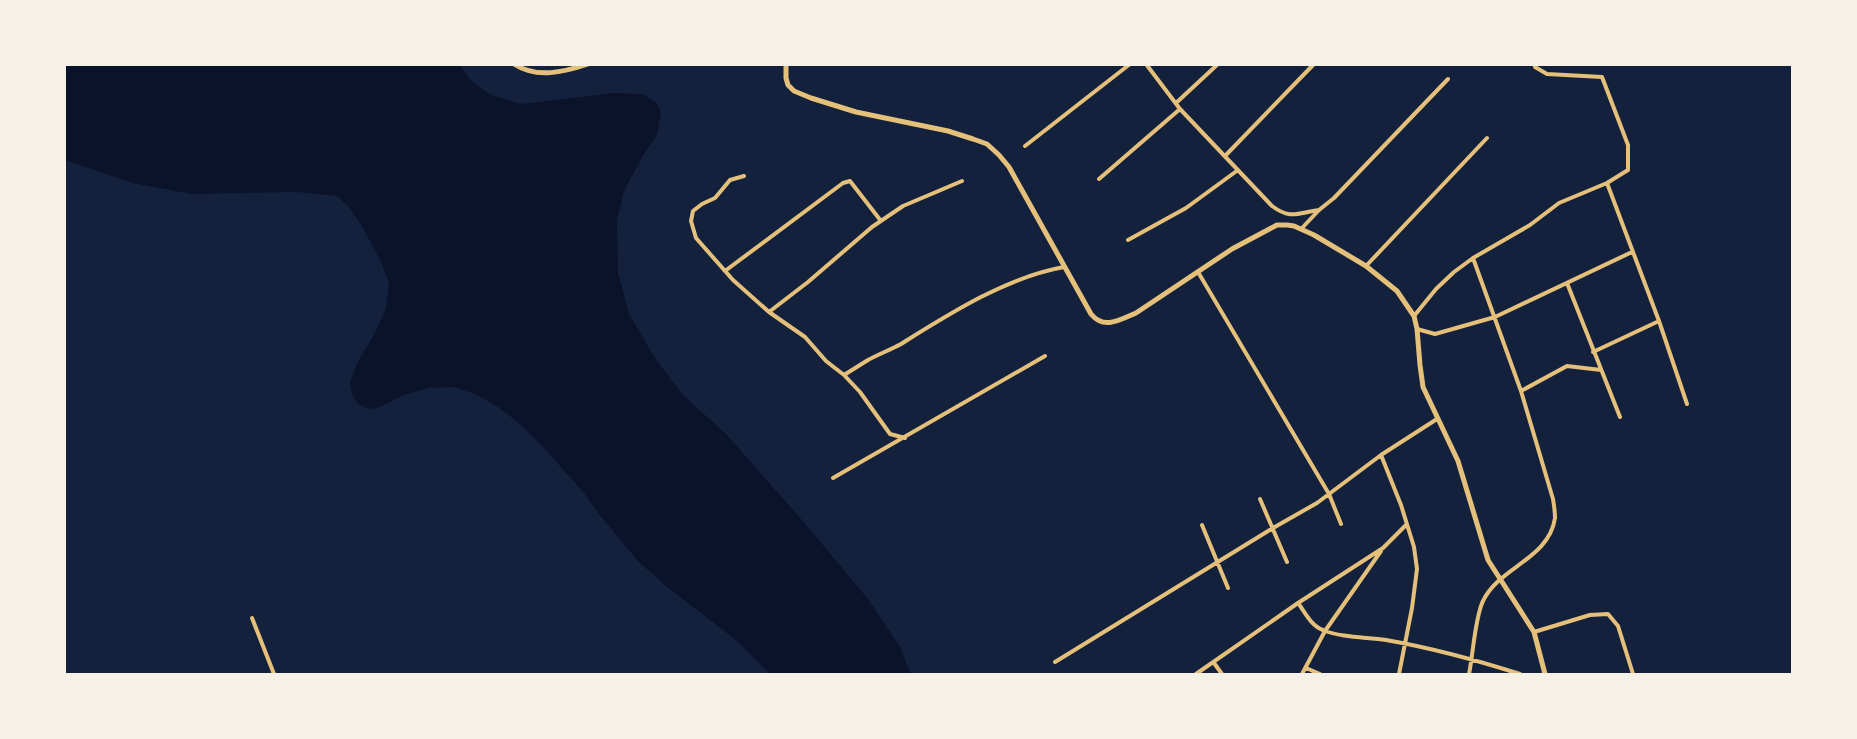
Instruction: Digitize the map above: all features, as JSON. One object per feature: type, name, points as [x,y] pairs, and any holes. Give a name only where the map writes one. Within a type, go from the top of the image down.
[{"type":"street","points":[[514,64],[539,73],[556,73],[588,64]]},
{"type":"street","points":[[786,64],[788,85],[794,91],[811,98],[856,112],[948,131],[987,144],[1009,167],[1091,314],[1095,319],[1104,323],[1121,320],[1136,313],[1232,249],[1277,225],[1302,228],[1366,266],[1397,291],[1414,316],[1424,387],[1458,461],[1488,560],[1534,632],[1545,675]]},
{"type":"street","points":[[1025,146],[1130,64]]},
{"type":"street","points":[[1146,64],[1180,109],[1272,206],[1283,214],[1292,216],[1319,210]]},
{"type":"street","points":[[1176,103],[1218,64]]},
{"type":"street","points":[[1225,156],[1314,64]]},
{"type":"street","points":[[1414,316],[1436,289],[1473,258],[1530,225],[1558,203],[1607,183],[1628,170],[1628,145],[1602,77],[1547,74],[1535,67],[1535,64]]},
{"type":"street","points":[[1302,228],[1334,198],[1448,79]]},
{"type":"street","points":[[1099,179],[1180,109]]},
{"type":"street","points":[[1366,266],[1487,138]]},
{"type":"street","points":[[1128,240],[1186,208],[1238,170]]},
{"type":"street","points":[[744,176],[730,180],[715,198],[693,211],[691,221],[696,238],[725,271],[769,312],[805,337],[826,361],[844,375],[860,392],[890,434],[906,438]]},
{"type":"street","points":[[725,271],[843,183],[850,181],[881,221]]},
{"type":"street","points":[[769,312],[881,221],[903,206],[962,181]]},
{"type":"street","points":[[1607,183],[1659,321],[1687,405]]},
{"type":"street","points":[[1417,328],[1435,333],[1496,317],[1632,252]]},
{"type":"street","points":[[1469,675],[1483,602],[1500,580],[1543,544],[1551,533],[1555,517],[1553,500],[1521,391],[1473,258]]},
{"type":"street","points":[[844,375],[899,345],[927,326],[995,290],[1051,269],[1064,267]]},
{"type":"street","points":[[1198,272],[1329,494],[1341,524]]},
{"type":"street","points":[[1567,283],[1620,417]]},
{"type":"street","points":[[1593,352],[1659,321]]},
{"type":"street","points":[[833,478],[1045,356]]},
{"type":"street","points":[[1521,391],[1567,366],[1601,370]]},
{"type":"street","points":[[1055,662],[1317,503],[1381,455],[1437,419]]},
{"type":"street","points":[[1381,455],[1396,491],[1414,547],[1417,569],[1399,675]]},
{"type":"street","points":[[1260,499],[1287,562]]},
{"type":"street","points":[[1202,525],[1228,588]]},
{"type":"street","points":[[1302,675],[1325,631],[1383,548],[1406,525]]},
{"type":"street","points":[[1196,675],[1298,603],[1383,548]]},
{"type":"street","points":[[1298,603],[1314,624],[1325,631],[1404,644],[1472,659],[1520,675]]},
{"type":"street","points":[[1534,632],[1590,615],[1608,614],[1618,626],[1633,675]]},
{"type":"street","points":[[252,618],[274,675]]},
{"type":"street","points":[[1214,663],[1222,675]]},
{"type":"street","points":[[1306,668],[1320,675]]},
{"type":"water","points":[[65,64],[460,65],[471,81],[491,95],[521,104],[614,93],[642,94],[656,102],[661,113],[657,135],[624,191],[617,220],[618,273],[629,314],[657,361],[683,395],[726,434],[868,599],[900,647],[911,674],[770,674],[736,640],[667,587],[638,561],[584,493],[544,448],[520,424],[498,407],[475,394],[453,387],[428,388],[404,395],[378,408],[367,409],[357,403],[352,394],[350,382],[386,308],[389,284],[382,264],[349,207],[337,196],[297,192],[192,194],[132,183],[65,160]]}]
